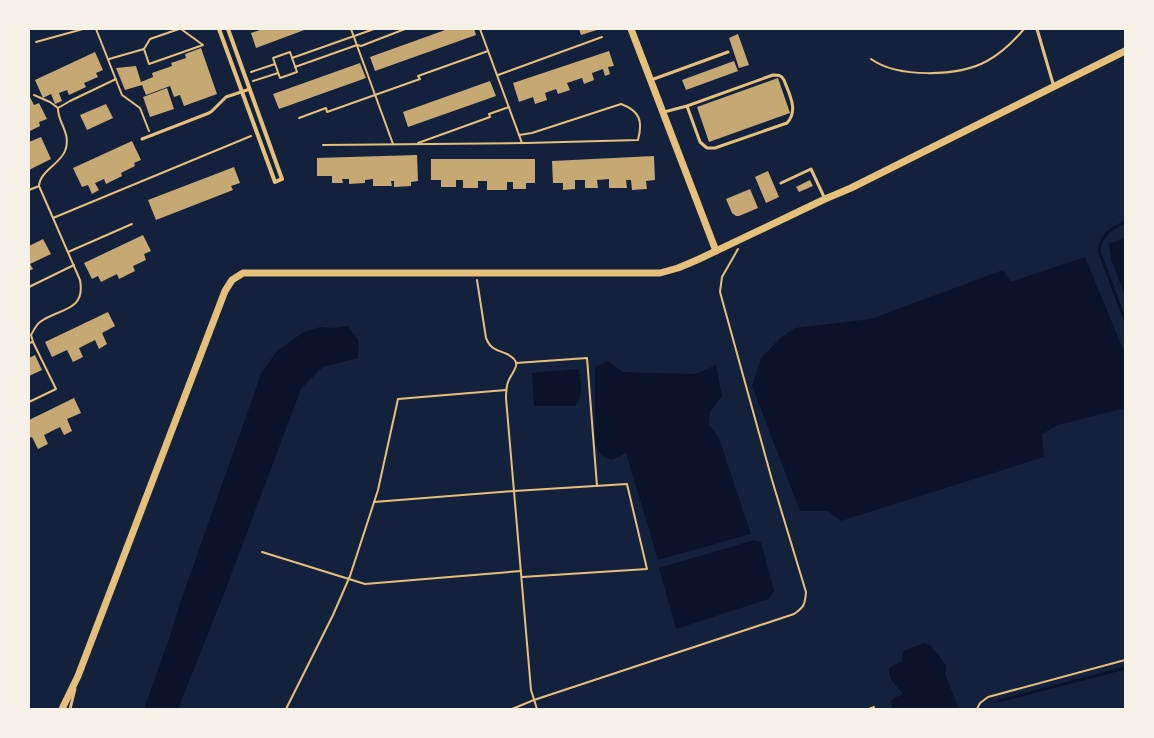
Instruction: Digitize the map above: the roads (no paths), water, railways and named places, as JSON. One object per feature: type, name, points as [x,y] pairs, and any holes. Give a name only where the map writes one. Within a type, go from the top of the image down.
[{"type":"street","points":[[219,29],[275,182],[282,179],[228,29]]},
{"type":"street","points":[[631,29],[716,251]]},
{"type":"street","points":[[62,709],[78,676],[222,298],[232,280],[243,273],[660,273],[678,268],[851,188],[1125,51]]},
{"type":"lane","points":[[1037,29],[1054,87]]},
{"type":"lane","points":[[650,80],[728,52]]},
{"type":"lane","points":[[662,113],[687,106],[773,75],[781,76],[784,80],[793,106],[793,111],[792,116],[787,123],[716,148],[707,148],[700,142],[687,106]]},
{"type":"lane","points":[[142,139],[208,113],[226,97],[250,89]]},
{"type":"lane","points":[[781,183],[811,169],[825,199]]},
{"type":"lane","points":[[70,709],[78,676]]},
{"type":"water","points":[[1125,238],[1125,296],[1111,259],[1109,244]]},
{"type":"water","points":[[1085,257],[1125,354],[1125,408],[1058,425],[1042,434],[1044,457],[841,521],[828,511],[800,511],[752,386],[761,358],[780,338],[795,328],[871,319],[1003,270],[1011,282]]},
{"type":"water","points":[[348,326],[359,341],[358,358],[323,367],[301,389],[227,586],[178,709],[144,709],[261,374],[276,352],[302,333],[320,327],[333,328]]},
{"type":"water","points":[[608,361],[623,372],[696,374],[716,365],[722,396],[710,412],[709,424],[719,438],[751,534],[658,560],[626,453],[611,460],[601,455],[595,445],[595,367]]},
{"type":"water","points":[[578,369],[581,394],[575,406],[534,406],[532,373]]},
{"type":"water","points":[[754,540],[761,542],[774,591],[769,599],[676,629],[659,568]]},
{"type":"water","points":[[924,643],[930,645],[946,666],[945,674],[959,709],[892,709],[891,701],[895,697],[900,696],[902,693],[891,679],[889,668],[902,661],[903,651]]},
{"type":"waterway","points":[[1125,222],[1107,233],[1100,245],[1099,251],[1125,320]]},
{"type":"waterway","points":[[999,701],[1125,668]]}]
